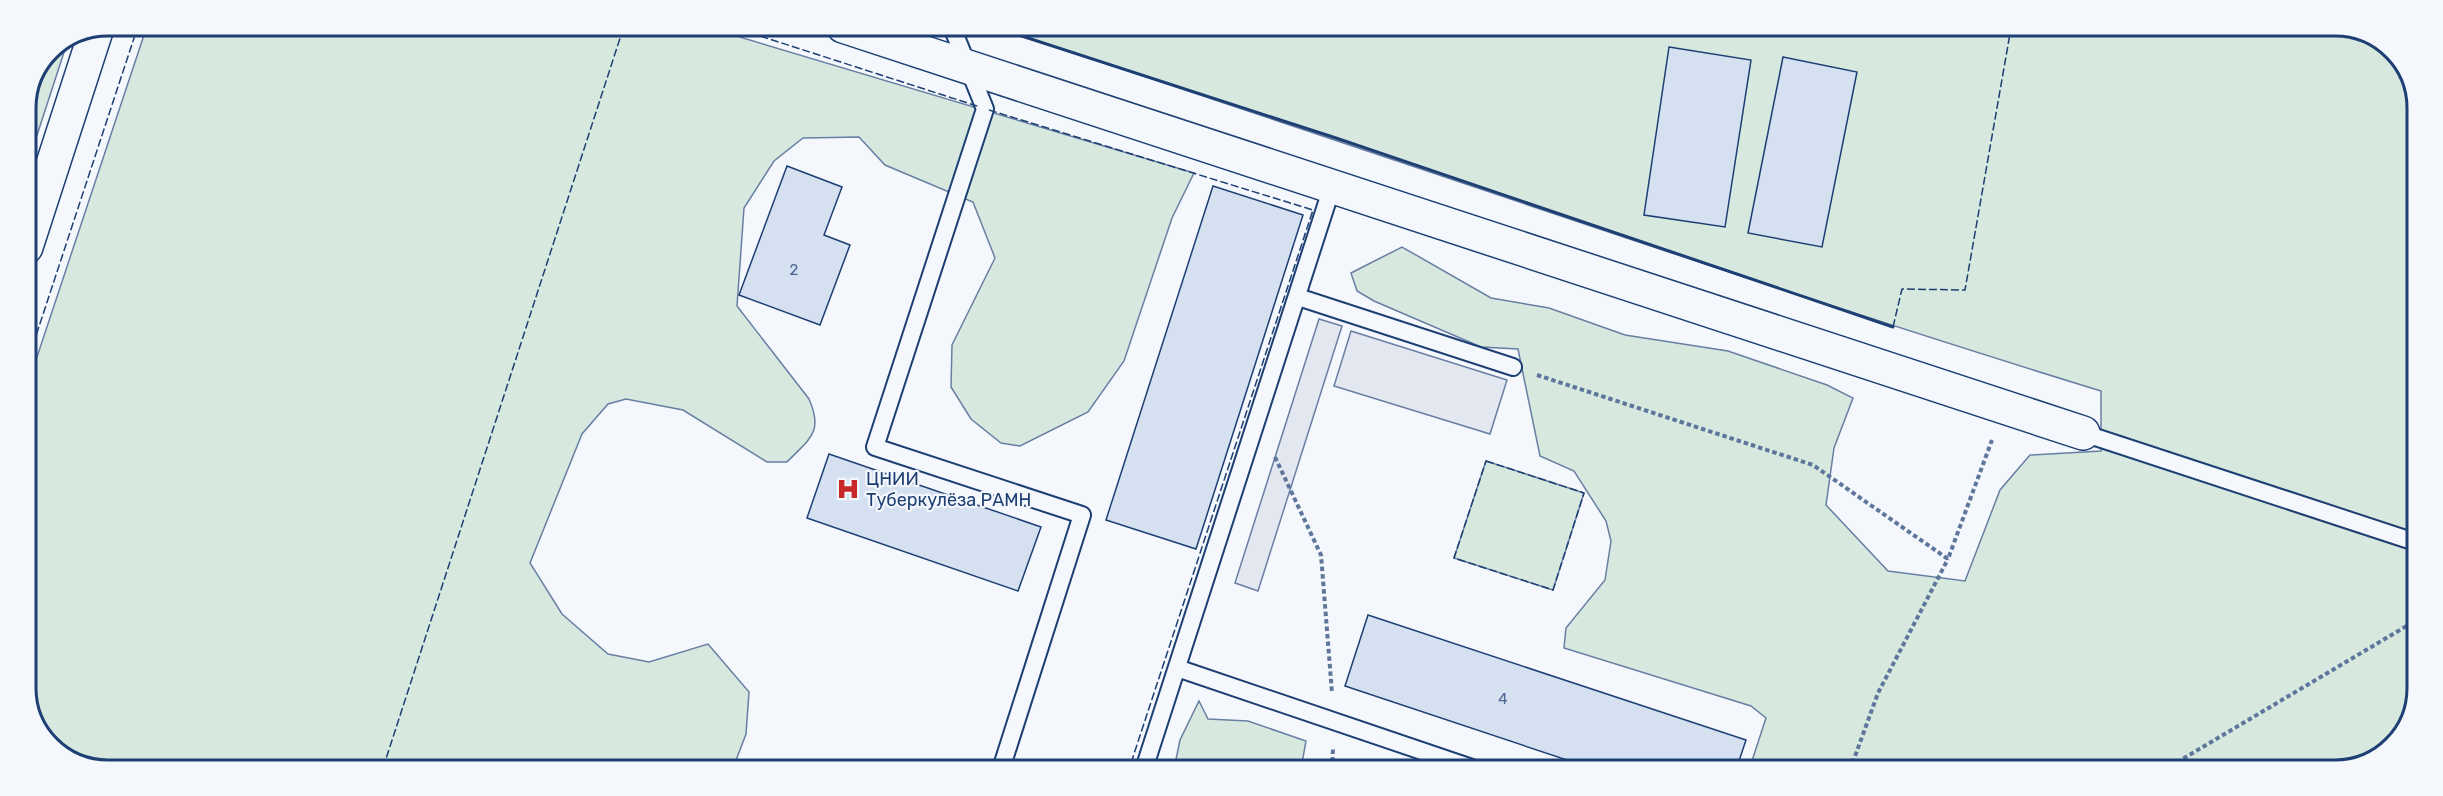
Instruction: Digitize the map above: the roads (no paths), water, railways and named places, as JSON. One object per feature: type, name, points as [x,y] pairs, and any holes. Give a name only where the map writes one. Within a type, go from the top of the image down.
[{"type":"street","points":[[873,36],[2083,433]]},
{"type":"street","points":[[36,216],[94,37]]},
{"type":"lane","points":[[956,36],[985,109],[875,447],[1082,515],[1004,760]]},
{"type":"lane","points":[[1147,760],[1332,187]]},
{"type":"lane","points":[[1298,297],[1513,367]]},
{"type":"lane","points":[[2083,433],[2407,539]]},
{"type":"lane","points":[[1177,668],[1449,760]]},
{"type":"place","name":"ЦНИИ Туберкулёза РАМН","points":[[848,489]]}]
